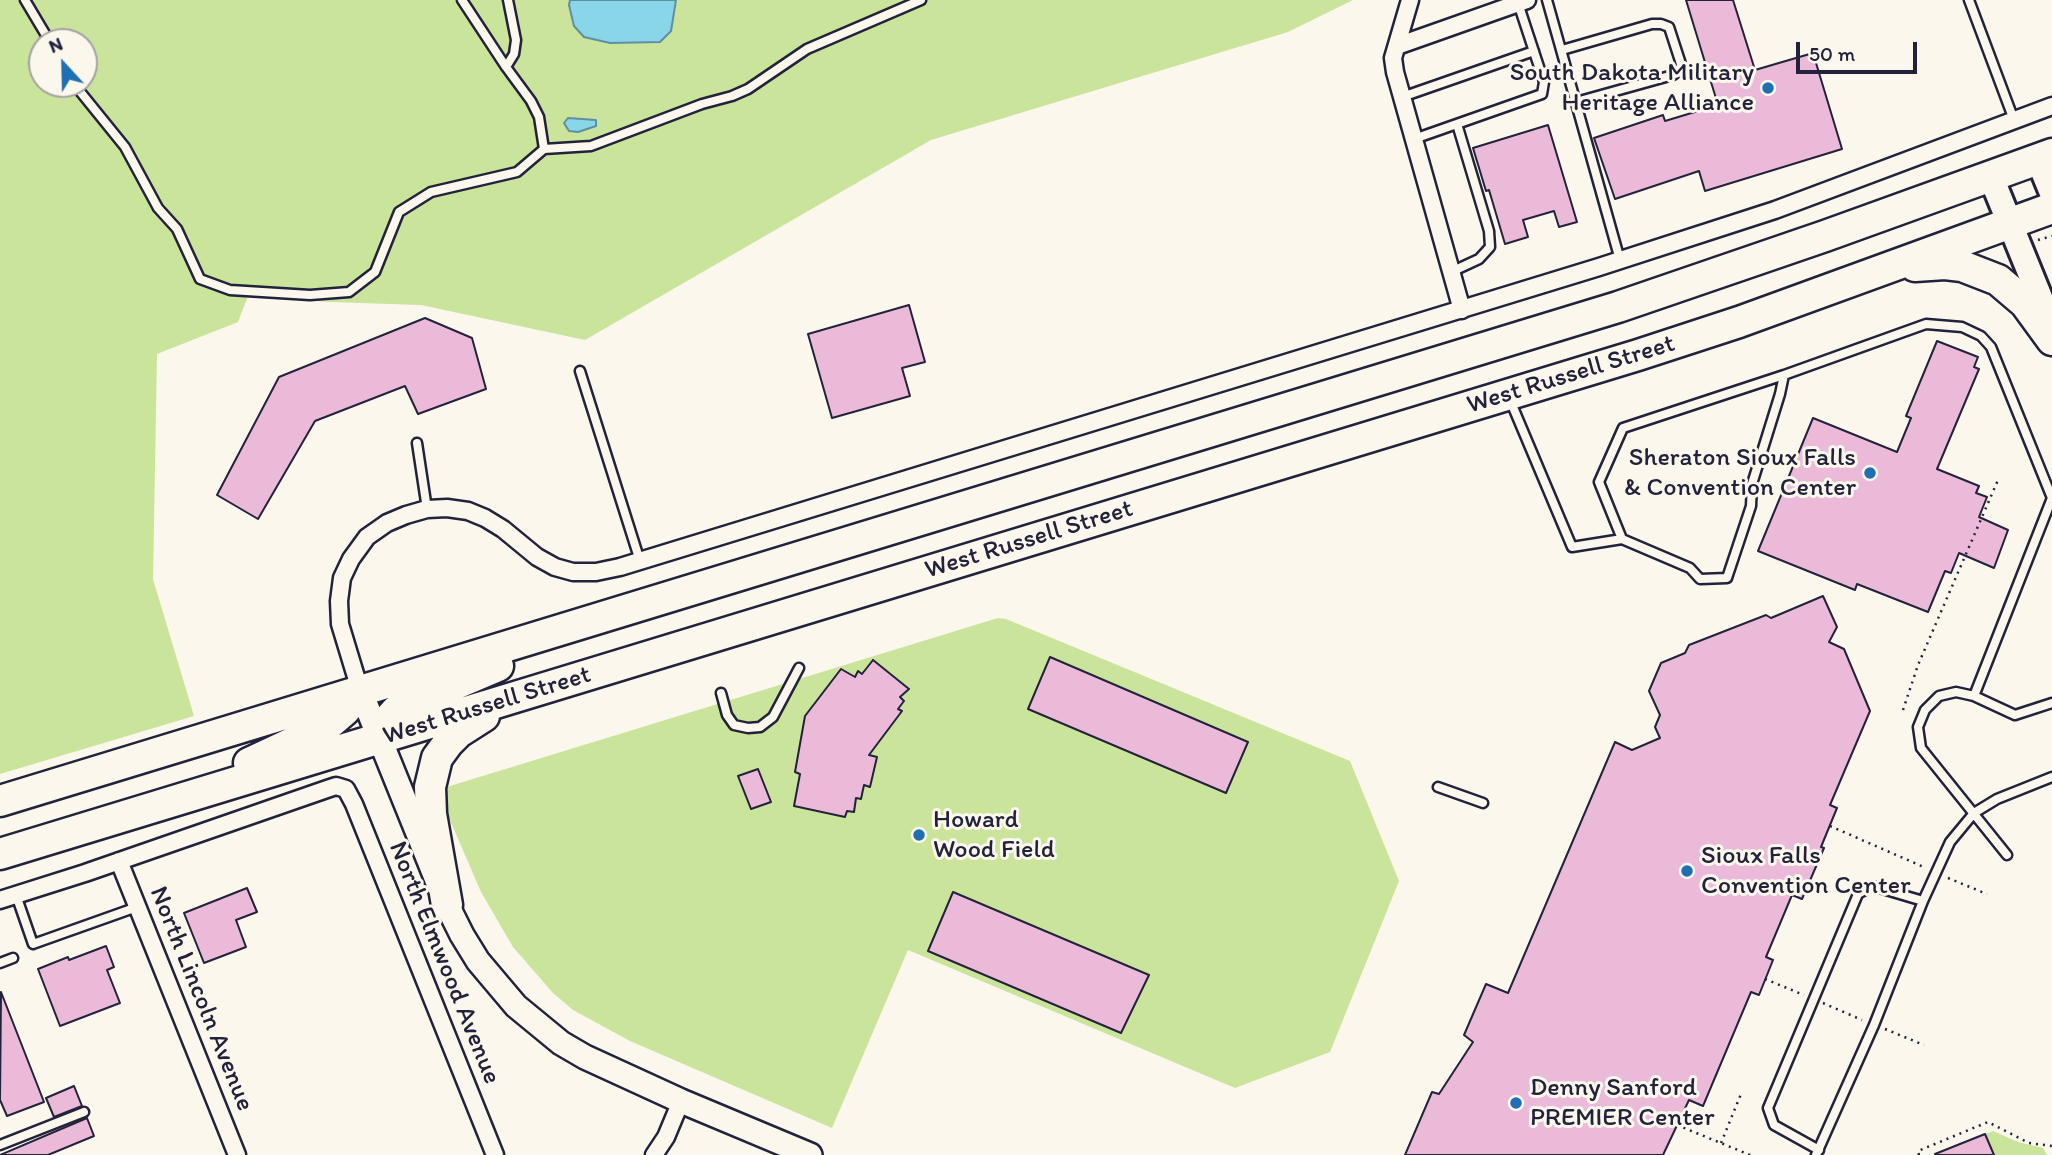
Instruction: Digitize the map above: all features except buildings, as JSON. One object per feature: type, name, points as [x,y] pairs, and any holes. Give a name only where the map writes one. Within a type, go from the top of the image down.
[{"type":"highway","name":"West Russell Street","points":[[0,801],[1618,307],[2045,157]]},
{"type":"highway","name":"West Russell Street","points":[[0,854],[1739,322],[2052,208]]},
{"type":"highway","points":[[1877,272],[1928,264],[1962,266],[1980,271],[2012,290],[2052,340]]},
{"type":"highway","points":[[380,738],[388,720],[396,711],[411,703],[623,610]]},
{"type":"highway","points":[[447,905],[430,799],[437,758],[459,732],[472,722],[572,680]]},
{"type":"highway","points":[[153,807],[324,728],[345,710],[360,690]]},
{"type":"main road","points":[[2045,157],[2052,194]]},
{"type":"main road","points":[[1991,177],[2052,327]]},
{"type":"street","points":[[1410,0],[1393,58],[1462,310]]},
{"type":"street","points":[[1397,47],[1522,2]]},
{"type":"street","name":"West Russell Street","points":[[360,690],[340,624],[342,578],[351,558],[367,537],[387,523],[426,509],[447,508],[485,517],[537,557],[555,567],[573,572],[596,572],[640,561],[1620,260],[1775,210],[2052,106]]},
{"type":"street","points":[[360,690],[447,905],[478,961],[496,984],[537,1024],[584,1057],[810,1155]]},
{"type":"street","name":"North Elmwood Avenue","points":[[119,862],[336,786],[346,789],[495,1155]]},
{"type":"street","points":[[0,900],[119,862]]},
{"type":"street","name":"North Lincoln Avenue","points":[[119,862],[237,1155]]},
{"type":"street","points":[[654,1155],[666,1137],[681,1101]]},
{"type":"lane","points":[[25,0],[42,28]]},
{"type":"lane","points":[[462,0],[531,101],[539,117],[544,149]]},
{"type":"lane","points":[[506,67],[514,54],[516,40],[508,0]]},
{"type":"lane","points":[[85,98],[125,147],[158,208],[177,229],[200,279],[230,290],[310,295],[349,292],[375,272],[399,212],[431,192],[517,172],[544,149],[591,146],[689,108],[732,96],[748,89],[807,49],[921,0]]},
{"type":"lane","points":[[1547,0],[1620,260]]},
{"type":"lane","points":[[1969,0],[2014,120]]},
{"type":"lane","points":[[1414,139],[1542,94],[1544,82],[1522,2]]},
{"type":"lane","points":[[1562,50],[1652,24],[1661,24],[1668,27],[1681,64],[1680,70],[1673,75],[1576,102]]},
{"type":"lane","points":[[1402,97],[1534,51]]},
{"type":"lane","points":[[1451,272],[1479,259],[1490,247],[1489,231],[1457,124]]},
{"type":"lane","points":[[1622,539],[1599,482],[1623,428],[1784,375],[1926,324],[1962,327],[1981,336],[1991,347],[2052,498],[1974,695]]},
{"type":"lane","points":[[580,371],[640,561]]},
{"type":"lane","points":[[1508,394],[1572,547],[1622,539],[1690,568],[1700,579],[1727,578],[1751,506],[1752,484],[1784,375]]},
{"type":"lane","points":[[416,443],[426,509]]},
{"type":"lane","points":[[721,693],[727,715],[734,725],[748,729],[760,727],[773,717],[799,668]]},
{"type":"lane","points":[[2007,855],[1921,748],[1918,727],[1924,710],[1939,696],[1956,692],[1974,695],[2015,715],[2052,703]]},
{"type":"lane","points":[[1923,901],[1877,887],[1870,887],[1858,894],[1768,1108],[1774,1125],[1817,1152],[1950,842],[1974,813],[1997,799],[2052,777]]},
{"type":"lane","points":[[1438,787],[1483,803]]},
{"type":"lane","points":[[16,895],[33,944],[137,907]]},
{"type":"lane","points":[[0,963],[13,958]]},
{"type":"lane","points":[[0,1145],[84,1112]]},
{"type":"path","points":[[1903,710],[1918,665],[1998,480]]},
{"type":"path","points":[[1830,826],[1987,894]]},
{"type":"path","points":[[1765,979],[1924,1045]]},
{"type":"path","points":[[1721,1143],[1741,1094]]},
{"type":"path","points":[[1919,1155],[1918,1151],[1988,1122],[2029,1143],[2052,1146]]},
{"type":"path","points":[[1677,1125],[1750,1155]]},
{"type":"green space","points":[[0,0],[1353,0],[1288,32],[931,140],[585,340],[421,305],[248,296],[238,322],[157,354],[153,579],[194,716],[0,774]]},
{"type":"green space","name":"Howard Wood Field","points":[[998,618],[1350,761],[1399,881],[1330,1052],[1235,1088],[908,950],[832,1128],[630,1041],[573,1010],[553,993],[513,947],[481,892],[437,790]]},
{"type":"green space","points":[[1993,1131],[2018,1142],[2043,1148],[2047,1155],[1935,1155]]},
{"type":"water","points":[[570,0],[676,0],[671,31],[660,42],[610,43],[584,37],[574,26]]},
{"type":"water","points":[[568,118],[596,120],[596,126],[578,132],[569,131],[564,123]]},
{"type":"place","name":"South Dakota Military Heritage Alliance","points":[[1768,88]]},
{"type":"place","name":"Sheraton Sioux Falls & Convention Center","points":[[1870,473]]},
{"type":"place","name":"Howard Wood Field","points":[[919,835]]},
{"type":"place","name":"Sioux Falls Convention Center","points":[[1687,871]]},
{"type":"place","name":"Denny Sanford PREMIER Center","points":[[1516,1103]]}]
